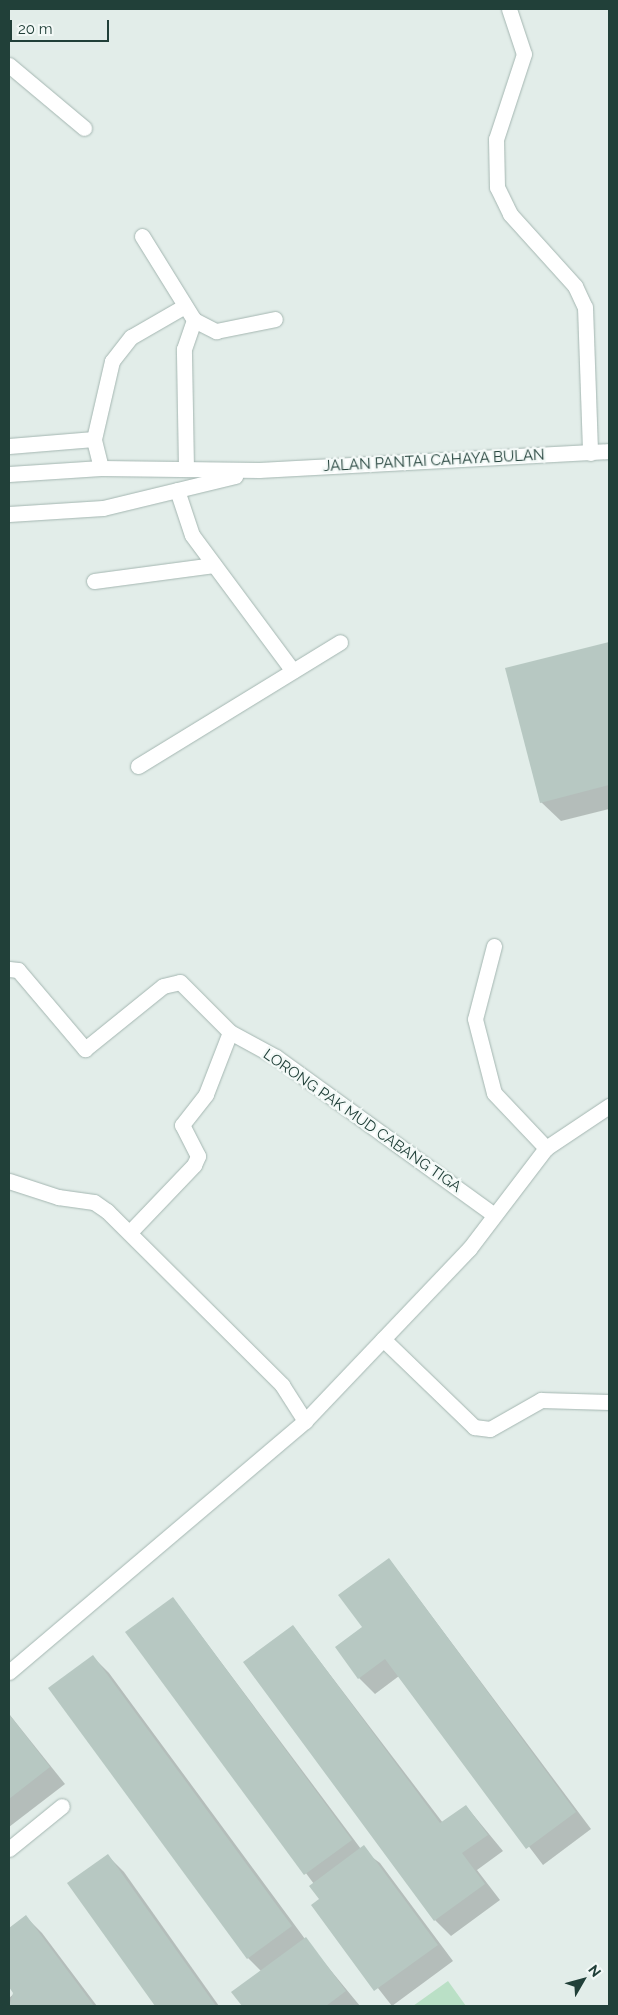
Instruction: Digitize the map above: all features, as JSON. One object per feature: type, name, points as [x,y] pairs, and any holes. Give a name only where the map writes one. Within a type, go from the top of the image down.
[{"type":"street","points":[[510,9],[524,54],[496,139],[497,187],[510,214],[575,286],[585,307],[590,453]]},
{"type":"street","points":[[9,65],[84,128]]},
{"type":"street","points":[[142,236],[194,320],[216,331],[275,319]]},
{"type":"street","points":[[101,468],[94,439],[107,376],[120,348],[144,328],[185,306]]},
{"type":"street","points":[[186,469],[184,349],[194,320]]},
{"type":"street","points":[[9,446],[94,439]]},
{"type":"street","name":"JALAN PANTAI CAHAYA BULAN","points":[[9,474],[101,468],[258,470],[609,451]]},
{"type":"street","name":"JALAN PANTAI CAHAYA BULAN","points":[[9,514],[104,508],[258,470]]},
{"type":"street","points":[[177,490],[189,528],[214,565],[293,671]]},
{"type":"street","points":[[94,580],[214,565]]},
{"type":"street","points":[[138,766],[340,642]]},
{"type":"street","points":[[494,946],[475,1019],[477,1028],[494,1093],[546,1148]]},
{"type":"street","name":"LORONG PAK MUD CABANG TIGA","points":[[9,969],[18,970],[85,1049],[175,981],[230,1032],[276,1057],[493,1214]]},
{"type":"street","points":[[130,1232],[194,1166],[198,1156],[182,1124],[206,1094],[230,1032]]},
{"type":"street","points":[[9,1672],[305,1421],[469,1249],[493,1214],[546,1148],[609,1106]]},
{"type":"street","points":[[9,1181],[58,1197],[94,1202],[130,1232],[282,1385],[305,1421]]},
{"type":"street","points":[[383,1339],[474,1427],[490,1429],[541,1400],[609,1402]]},
{"type":"street","points":[[9,1849],[62,1806]]},
{"type":"green space","points":[[448,1981],[466,2006],[413,2006]]},
{"type":"building","points":[[609,642],[609,785],[540,803],[505,668]]},
{"type":"building","points":[[389,1558],[576,1812],[526,1849],[385,1659],[358,1679],[335,1647],[362,1627],[338,1595]]},
{"type":"building","points":[[173,1597],[352,1840],[304,1875],[125,1632]]},
{"type":"building","points":[[293,1625],[440,1823],[466,1805],[488,1835],[462,1853],[485,1884],[434,1921],[243,1662]]},
{"type":"building","points":[[93,1655],[292,1926],[247,1959],[48,1688]]},
{"type":"building","points":[[9,1714],[50,1767],[9,1799]]},
{"type":"building","points":[[364,1845],[438,1945],[374,1991],[311,1905],[319,1899],[309,1886]]},
{"type":"building","points":[[108,1854],[216,2006],[155,2006],[67,1883]]},
{"type":"building","points":[[26,1915],[94,2006],[9,2006],[13,1993],[9,1987],[9,1928]]},
{"type":"building","points":[[306,1937],[346,1991],[326,2006],[242,2006],[231,1992]]}]
